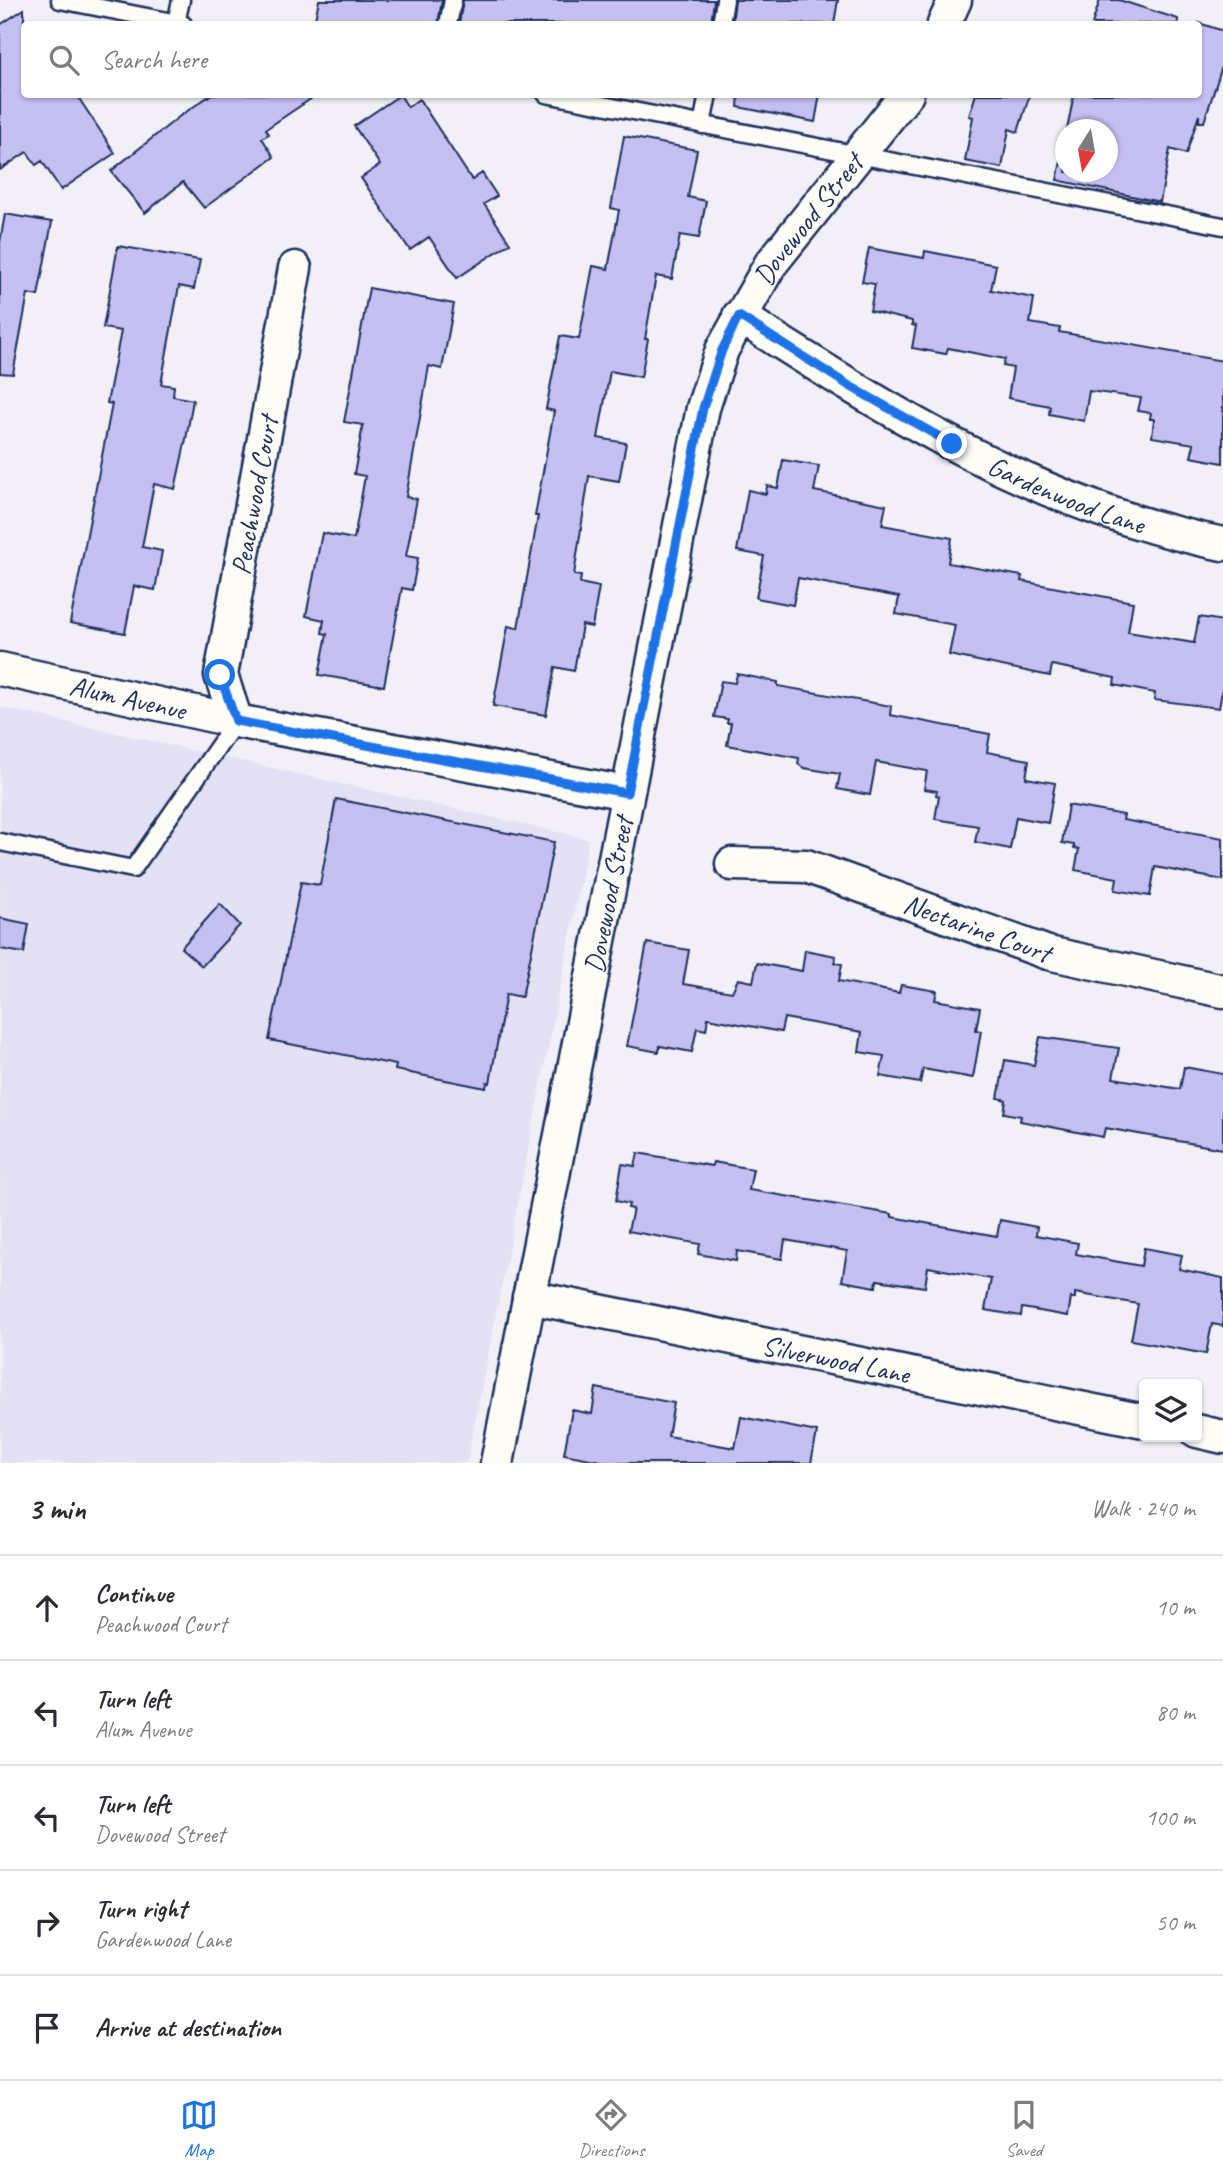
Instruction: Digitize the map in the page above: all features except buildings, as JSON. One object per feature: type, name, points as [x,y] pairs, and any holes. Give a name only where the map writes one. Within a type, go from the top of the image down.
[{"type":"street","points":[[945,21],[955,0]]},
{"type":"street","name":"Dovewood Street","points":[[497,1463],[703,408],[722,350],[770,265],[903,98]]},
{"type":"street","name":"Peachwood Court","points":[[236,721],[220,675],[295,268]]},
{"type":"street","name":"Gardenwood Lane","points":[[739,316],[848,385],[952,444],[1064,499],[1137,524],[1223,544]]},
{"type":"street","name":"Alum Avenue","points":[[0,669],[236,721],[627,793]]},
{"type":"street","name":"Nectarine Court","points":[[732,864],[806,866],[1048,953],[1223,990]]},
{"type":"street","name":"Silverwood Lane","points":[[529,1297],[1139,1420]]},
{"type":"street","points":[[1202,1433],[1223,1437]]},
{"type":"lane","points":[[60,0],[104,4],[168,21]]},
{"type":"lane","points":[[179,21],[181,0]]},
{"type":"lane","points":[[449,21],[453,0]]},
{"type":"lane","points":[[721,21],[725,0]]},
{"type":"lane","points":[[566,98],[1223,226]]},
{"type":"lane","points":[[702,125],[707,98]]},
{"type":"lane","points":[[0,842],[133,869],[236,721]]},
{"type":"shaded area","points":[[0,707],[589,839],[467,1463],[0,1463]]},
{"type":"route","points":[[220,675],[236,721],[627,793],[703,408],[722,350],[739,316],[848,385],[952,444]]}]
